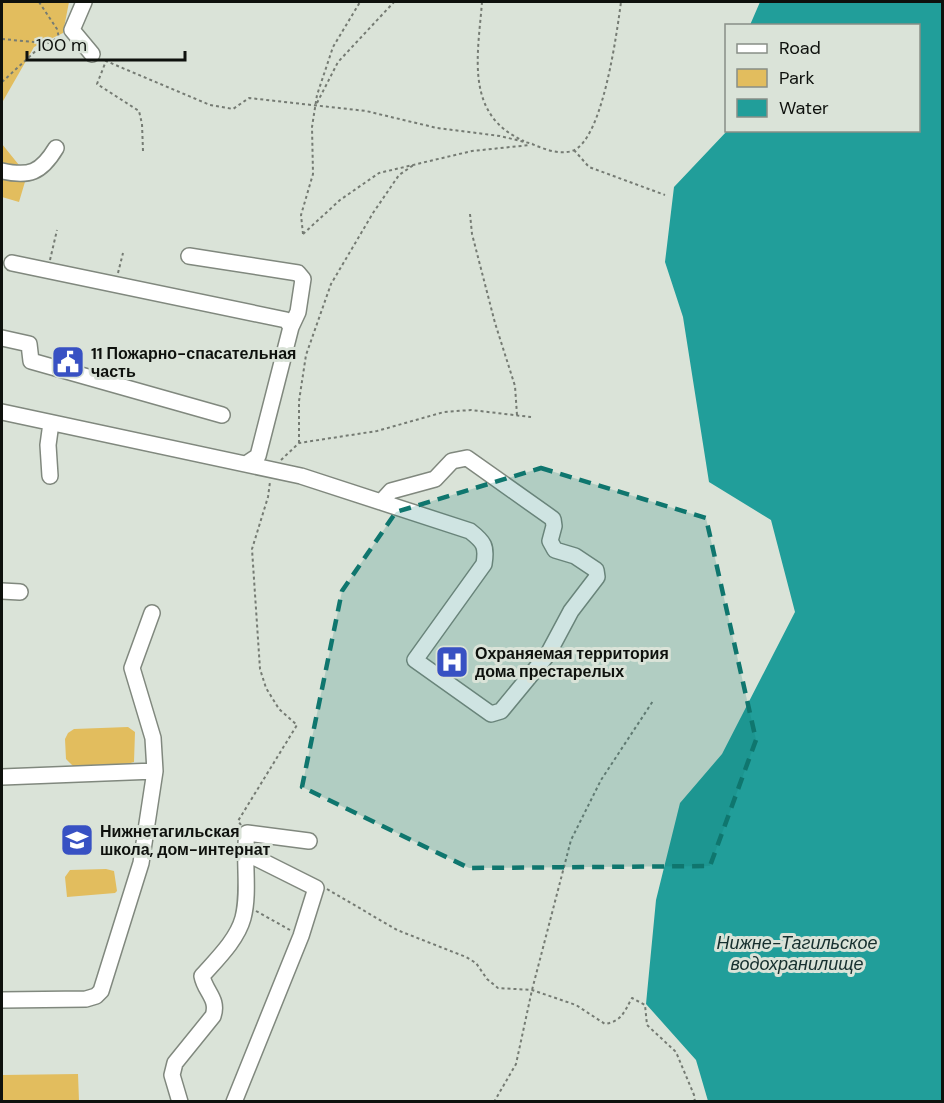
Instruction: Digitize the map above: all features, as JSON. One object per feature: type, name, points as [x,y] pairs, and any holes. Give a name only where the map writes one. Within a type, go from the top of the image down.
[{"type":"street","points":[[84,2],[72,30],[92,54]]},
{"type":"street","points":[[2,171],[19,175],[35,171],[48,162],[56,148]]},
{"type":"street","points":[[189,256],[298,273],[303,279],[298,312],[291,327],[258,456],[246,464]]},
{"type":"street","points":[[12,262],[286,320],[291,327]]},
{"type":"street","points":[[2,338],[28,344],[31,361],[222,415]]},
{"type":"street","points":[[2,412],[301,476],[470,531],[482,540],[486,553],[484,564],[415,660],[491,714],[501,711],[548,654],[571,611],[597,577],[596,570],[575,555],[555,550],[550,541],[554,526],[553,519],[467,458],[452,461],[435,479],[391,491],[381,502]]},
{"type":"street","points":[[50,476],[48,446],[51,423]]},
{"type":"street","points":[[2,591],[20,592]]},
{"type":"street","points":[[2,1000],[86,999],[101,992],[141,863],[155,771],[153,738],[132,669],[152,613]]},
{"type":"street","points":[[2,777],[155,771]]},
{"type":"street","points":[[180,1101],[173,1080],[173,1066],[213,1016],[215,1009],[214,999],[202,976],[224,951],[242,920],[245,905],[244,852],[247,832],[309,841]]},
{"type":"street","points":[[234,1101],[301,936],[316,888],[244,852]]},
{"type":"path","points":[[360,2],[333,47],[317,95],[312,127],[313,174],[301,214],[303,234],[339,200],[379,173],[472,151],[532,144]]},
{"type":"path","points":[[315,106],[338,62],[394,2]]},
{"type":"path","points":[[482,2],[478,88],[486,110],[499,126],[547,151],[574,150],[583,142],[599,113],[607,84],[621,2]]},
{"type":"path","points":[[2,82],[40,47],[59,38]]},
{"type":"path","points":[[2,39],[47,44]]},
{"type":"path","points":[[143,152],[139,111],[97,84],[106,61],[210,105],[233,109],[249,99],[366,111],[437,128],[500,136],[532,144]]},
{"type":"path","points":[[574,150],[589,166],[665,195]]},
{"type":"path","points":[[299,443],[299,401],[306,355],[331,284],[372,213],[399,175],[415,164]]},
{"type":"path","points":[[470,214],[472,234],[495,322],[515,386],[517,414]]},
{"type":"path","points":[[48,270],[57,230]]},
{"type":"path","points":[[115,285],[123,253]]},
{"type":"path","points":[[247,832],[238,821],[297,725],[274,702],[266,688],[260,669],[252,549],[268,497],[271,470],[299,443],[378,431],[444,412],[471,410],[531,417]]},
{"type":"path","points":[[494,1101],[516,1064],[532,990],[571,840],[601,780],[653,701]]},
{"type":"path","points":[[316,888],[325,889],[398,930],[466,957],[476,963],[487,979],[498,988],[532,990],[576,1005],[605,1024],[615,1022],[623,1014],[632,998],[645,1005],[647,1024],[676,1052],[695,1101]]},
{"type":"path","points":[[245,905],[301,936]]},
{"type":"highlighted area","points":[[541,468],[706,518],[756,740],[710,866],[469,868],[302,787],[342,591],[396,512]]},
{"type":"green space","points":[[2,2],[69,2],[63,33],[34,47],[3,101],[2,144]]},
{"type":"green space","points":[[2,144],[27,175],[19,202],[2,197]]},
{"type":"green space","points":[[128,727],[135,732],[134,762],[73,766],[66,759],[65,739],[74,729]]},
{"type":"green space","points":[[106,869],[114,871],[117,891],[115,893],[67,897],[65,877],[70,870]]},
{"type":"green space","points":[[78,1074],[79,1101],[2,1101],[2,1075]]},
{"type":"water","name":"Нижне-Тагильское водохранилище","points":[[760,2],[942,2],[942,1101],[708,1101],[696,1060],[646,1004],[656,900],[680,803],[722,754],[795,612],[771,520],[709,482],[683,317],[665,262],[674,187],[726,132],[920,132],[920,24],[750,24]]},
{"type":"place","name":"11 Пожарно-спасательная часть","points":[[68,362]]},
{"type":"place","name":"Охраняемая территория дома престарелых","points":[[452,662]]},
{"type":"place","name":"Нижнетагильская школа, дом-интернат","points":[[77,840]]}]
